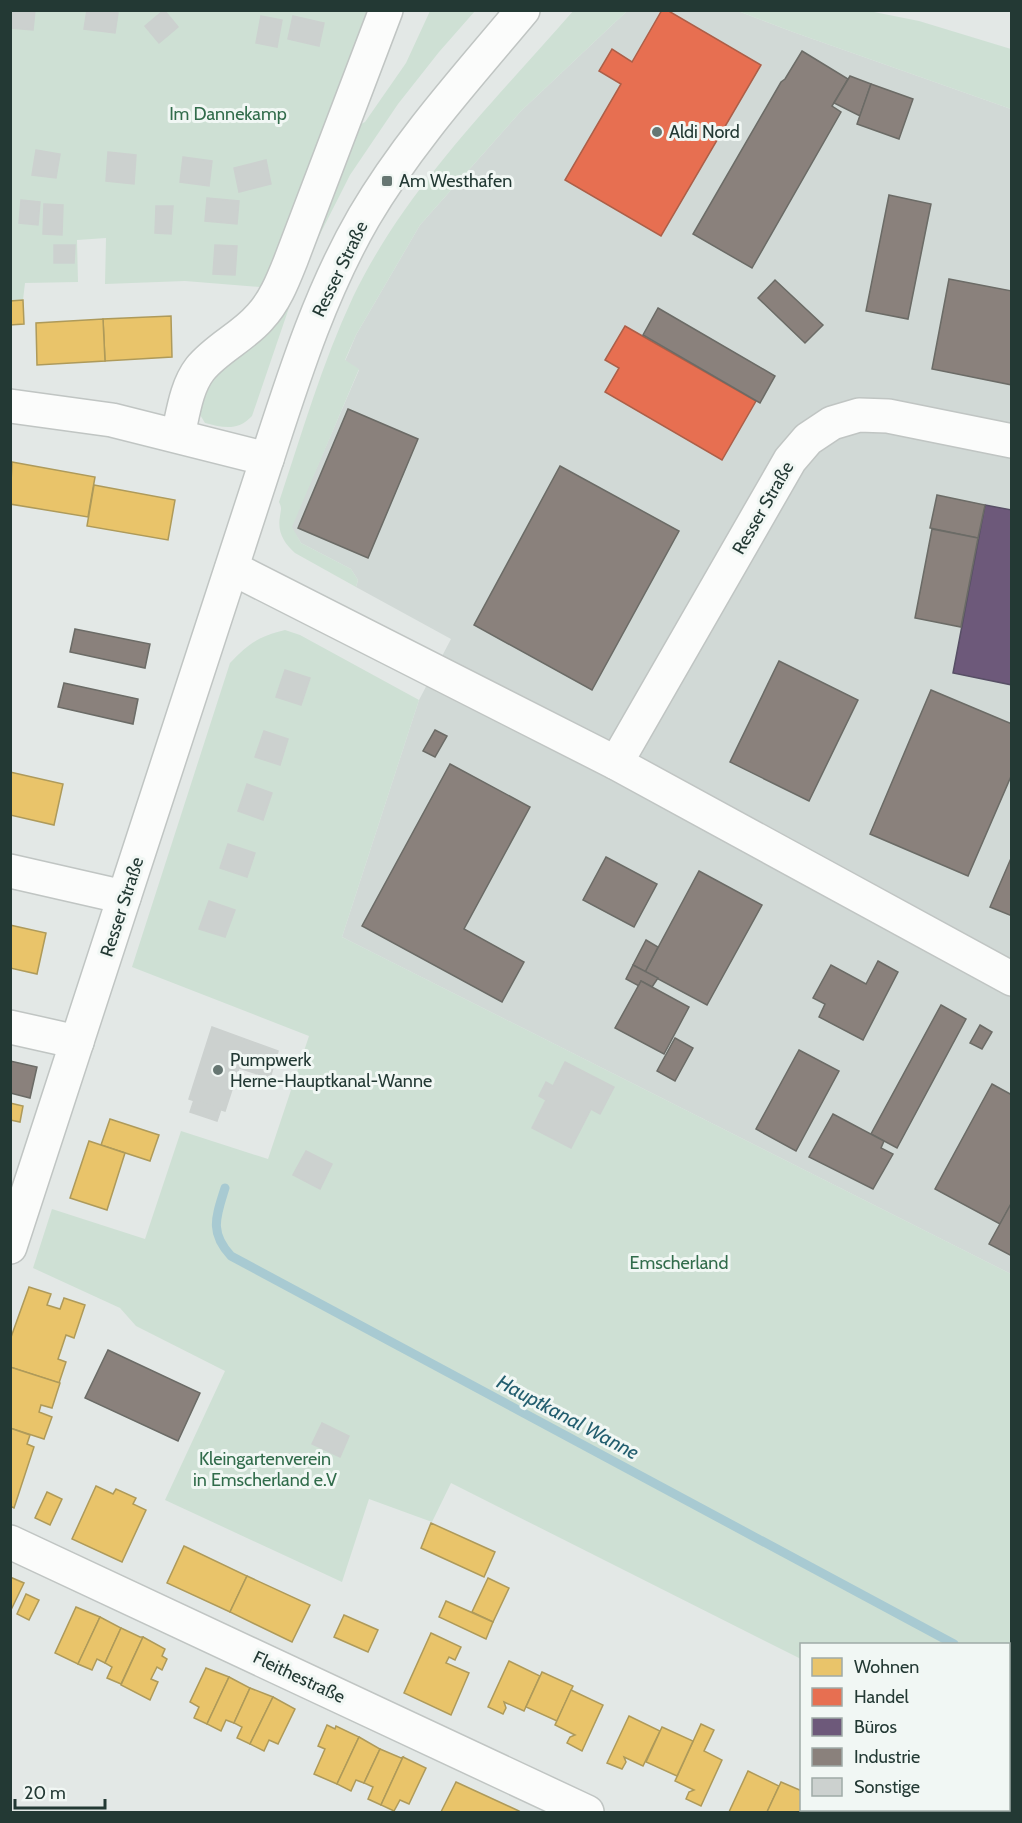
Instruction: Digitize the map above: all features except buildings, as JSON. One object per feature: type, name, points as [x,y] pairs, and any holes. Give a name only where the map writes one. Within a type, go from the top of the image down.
[{"type":"street","points":[[178,435],[190,389],[199,370],[260,317],[276,295],[386,10]]},
{"type":"street","name":"Resser Straße","points":[[10,1247],[267,459],[300,360],[328,287],[363,219],[387,181],[421,134],[523,10]]},
{"type":"street","points":[[10,406],[112,420],[267,459]]},
{"type":"street","name":"Resser Straße","points":[[616,763],[790,460],[808,439],[832,423],[859,415],[888,416],[1011,441]]},
{"type":"street","points":[[231,568],[616,763],[1011,979]]},
{"type":"street","points":[[10,871],[124,897]]},
{"type":"street","points":[[10,1027],[77,1042]]},
{"type":"street","name":"Fleithestraße","points":[[10,1542],[586,1812]]},
{"type":"shaded area","points":[[627,11],[738,11],[1011,109],[1011,1274],[342,937],[419,700],[451,639],[356,587],[358,580],[351,569],[301,543],[291,527],[359,370],[345,361],[356,335],[420,225],[521,111]]},
{"type":"green space","points":[[574,10],[627,11],[521,111],[420,225],[356,335],[345,360],[359,369],[292,527],[301,543],[351,569],[358,580],[356,587],[295,553],[285,541],[279,522],[281,509],[279,502],[332,347],[353,297],[374,257],[425,182],[483,112]]},
{"type":"green space","name":"Im Dannekamp","points":[[11,11],[377,11],[271,288],[185,281],[105,284],[106,238],[77,240],[78,282],[25,283],[23,300],[11,301]]},
{"type":"green space","points":[[430,11],[475,11],[398,104],[350,175],[311,252],[294,293],[252,416],[241,424],[230,427],[205,423],[199,413],[196,394],[257,329],[353,128],[365,122],[406,63]]},
{"type":"green space","points":[[738,11],[869,11],[919,21],[1011,49],[1011,109],[793,32]]},
{"type":"green space","name":"Emscherland","points":[[285,630],[300,635],[419,700],[342,937],[1011,1274],[1011,1812],[885,1812],[1010,1811],[1010,1643],[800,1643],[800,1658],[451,1483],[432,1522],[369,1499],[342,1582],[165,1500],[225,1371],[136,1326],[120,1308],[33,1268],[52,1209],[145,1239],[181,1131],[268,1159],[309,1036],[132,967],[230,663],[255,642]]},
{"type":"waterway","name":"Hauptkanal Wanne","points":[[225,1188],[216,1224],[220,1239],[231,1256],[952,1643]]},
{"type":"place","name":"Aldi Nord","points":[[657,132]]},
{"type":"place","name":"Am Westhafen","points":[[387,181]]},
{"type":"place","name":"Pumpwerk Herne-Hauptkanal-Wanne","points":[[218,1070]]},
{"type":"park label","name":"Kleingartenverein in Emscherland e.V","points":[[265,1469]]}]
